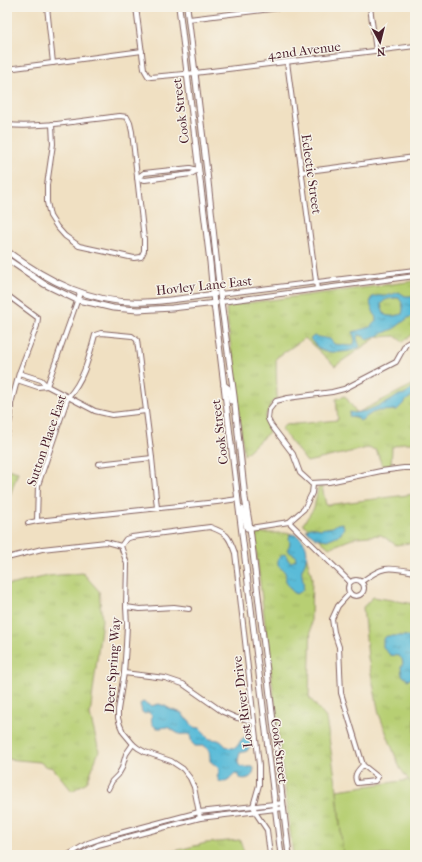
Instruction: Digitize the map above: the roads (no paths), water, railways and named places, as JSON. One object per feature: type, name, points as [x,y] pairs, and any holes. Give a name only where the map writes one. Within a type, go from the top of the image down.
[{"type":"main road","points":[[179,7],[188,19]]},
{"type":"main road","name":"Cook Street","points":[[179,7],[282,855]]},
{"type":"main road","name":"Cook Street","points":[[187,7],[220,294],[290,855]]},
{"type":"main road","points":[[198,170],[208,190]]},
{"type":"main road","name":"Hovley Lane East","points":[[7,251],[23,263],[54,282],[80,293],[105,300],[144,302],[220,294]]},
{"type":"main road","name":"Hovley Lane East","points":[[7,259],[44,284],[77,300],[113,308],[138,310],[159,309],[221,302]]},
{"type":"main road","points":[[224,385],[228,388],[238,437]]},
{"type":"main road","points":[[238,499],[247,528],[250,528]]},
{"type":"street","points":[[47,7],[53,63]]},
{"type":"street","points":[[7,69],[142,51],[136,7]]},
{"type":"street","points":[[188,19],[287,7]]},
{"type":"street","points":[[370,7],[376,51]]},
{"type":"street","name":"42nd Avenue","points":[[142,51],[144,69],[148,76],[155,78],[415,46]]},
{"type":"street","name":"Eclectic Street","points":[[287,62],[318,289]]},
{"type":"street","points":[[7,125],[23,126],[120,116],[127,117],[132,132],[144,239],[144,251],[141,257],[134,258],[79,246],[65,236],[57,227],[50,216],[47,202],[47,185],[53,144],[52,124]]},
{"type":"street","points":[[301,172],[415,157]]},
{"type":"street","points":[[137,178],[145,180],[191,174],[198,170]]},
{"type":"street","name":"Hovley Lane East","points":[[220,294],[415,270]]},
{"type":"street","name":"Hovley Lane East","points":[[221,302],[415,276]]},
{"type":"street","points":[[340,286],[358,280],[360,277]]},
{"type":"street","points":[[47,386],[80,293]]},
{"type":"street","points":[[7,303],[9,297],[32,312],[38,318],[37,326],[9,403],[11,415],[7,434]]},
{"type":"street","name":"Sutton Place East","points":[[37,521],[38,485],[68,397],[76,389],[83,375],[95,335],[101,333],[132,336],[138,340],[146,411]]},
{"type":"street","points":[[250,528],[289,522],[304,509],[312,493],[313,485],[300,473],[293,454],[270,425],[268,419],[269,410],[276,401],[344,389],[396,362],[406,344],[415,339]]},
{"type":"street","points":[[19,373],[41,380],[47,386],[95,411],[112,415],[146,411],[157,508]]},
{"type":"street","points":[[17,380],[38,387],[47,386]]},
{"type":"street","points":[[98,464],[152,458]]},
{"type":"street","points":[[311,483],[329,482],[381,471],[415,468]]},
{"type":"street","points":[[28,523],[238,499]]},
{"type":"street","points":[[289,522],[350,582]]},
{"type":"street","name":"Lost River Drive","points":[[121,546],[126,540],[132,537],[210,527],[222,531],[228,536],[232,543],[235,553],[259,764],[259,785],[253,806]]},
{"type":"street","points":[[7,558],[42,549],[106,542],[121,546]]},
{"type":"street","name":"Deer Spring Way","points":[[121,546],[127,564],[126,645],[124,673],[118,710],[120,725],[123,732],[133,744],[145,752],[171,761],[183,769],[194,786],[200,818]]},
{"type":"street","points":[[361,582],[381,569],[390,568],[415,572]]},
{"type":"street","points":[[350,582],[354,580],[361,582]]},
{"type":"street","points":[[350,582],[348,589],[352,595],[357,595],[363,591],[361,582]]},
{"type":"street","points":[[350,593],[338,606],[332,619],[334,632],[339,647],[341,693],[363,765],[378,777],[375,781],[357,784],[355,780],[356,775],[363,765]]},
{"type":"street","points":[[126,607],[140,609],[174,607],[189,609]]},
{"type":"street","points":[[124,673],[165,678],[183,684],[223,712],[237,718],[254,722]]},
{"type":"street","points":[[108,789],[122,768],[126,754],[133,744]]},
{"type":"street","points":[[80,855],[98,845],[200,818],[255,811],[283,805]]},
{"type":"street","points":[[68,855],[88,843],[105,837],[199,812],[253,806],[276,806]]},
{"type":"street","points":[[253,806],[267,830],[270,855]]},
{"type":"water","points":[[399,292],[405,296],[411,296],[415,300],[415,315],[408,318],[395,328],[368,340],[363,336],[358,335],[357,340],[360,347],[351,351],[328,352],[319,349],[310,339],[314,336],[330,339],[334,344],[349,346],[354,344],[355,341],[353,332],[370,327],[376,321],[371,307],[371,298]],"holes":[[[399,298],[403,306],[402,314],[394,316],[385,315],[381,305],[382,303],[388,299]]]},
{"type":"water","points":[[415,385],[415,394],[397,410],[378,411],[360,421],[356,417],[349,416],[350,412],[354,413],[366,411],[390,401],[399,395],[406,394]]},
{"type":"water","points":[[342,523],[344,527],[341,534],[327,540],[316,538],[306,530],[310,527],[320,529],[333,527]]},
{"type":"water","points":[[290,534],[299,537],[302,540],[306,546],[307,552],[302,569],[304,587],[303,590],[296,594],[289,587],[286,581],[285,572],[278,566],[279,558],[284,554],[291,562],[296,560],[295,555],[287,550],[290,544]]},
{"type":"water","points":[[387,636],[407,636],[409,638],[411,646],[415,648],[415,676],[408,680],[402,675],[402,659],[399,656],[390,655],[383,647],[383,639]]},
{"type":"water","points":[[143,702],[151,706],[159,704],[182,713],[193,727],[200,728],[208,738],[218,740],[228,747],[235,748],[243,738],[248,737],[251,742],[250,746],[247,751],[240,753],[238,763],[243,767],[253,767],[253,774],[249,778],[244,779],[235,774],[225,782],[219,781],[217,776],[219,768],[210,761],[208,750],[205,746],[195,746],[192,743],[189,734],[179,734],[167,727],[158,728],[154,726],[151,718],[152,716],[148,712],[145,714],[142,712],[140,704]]}]
